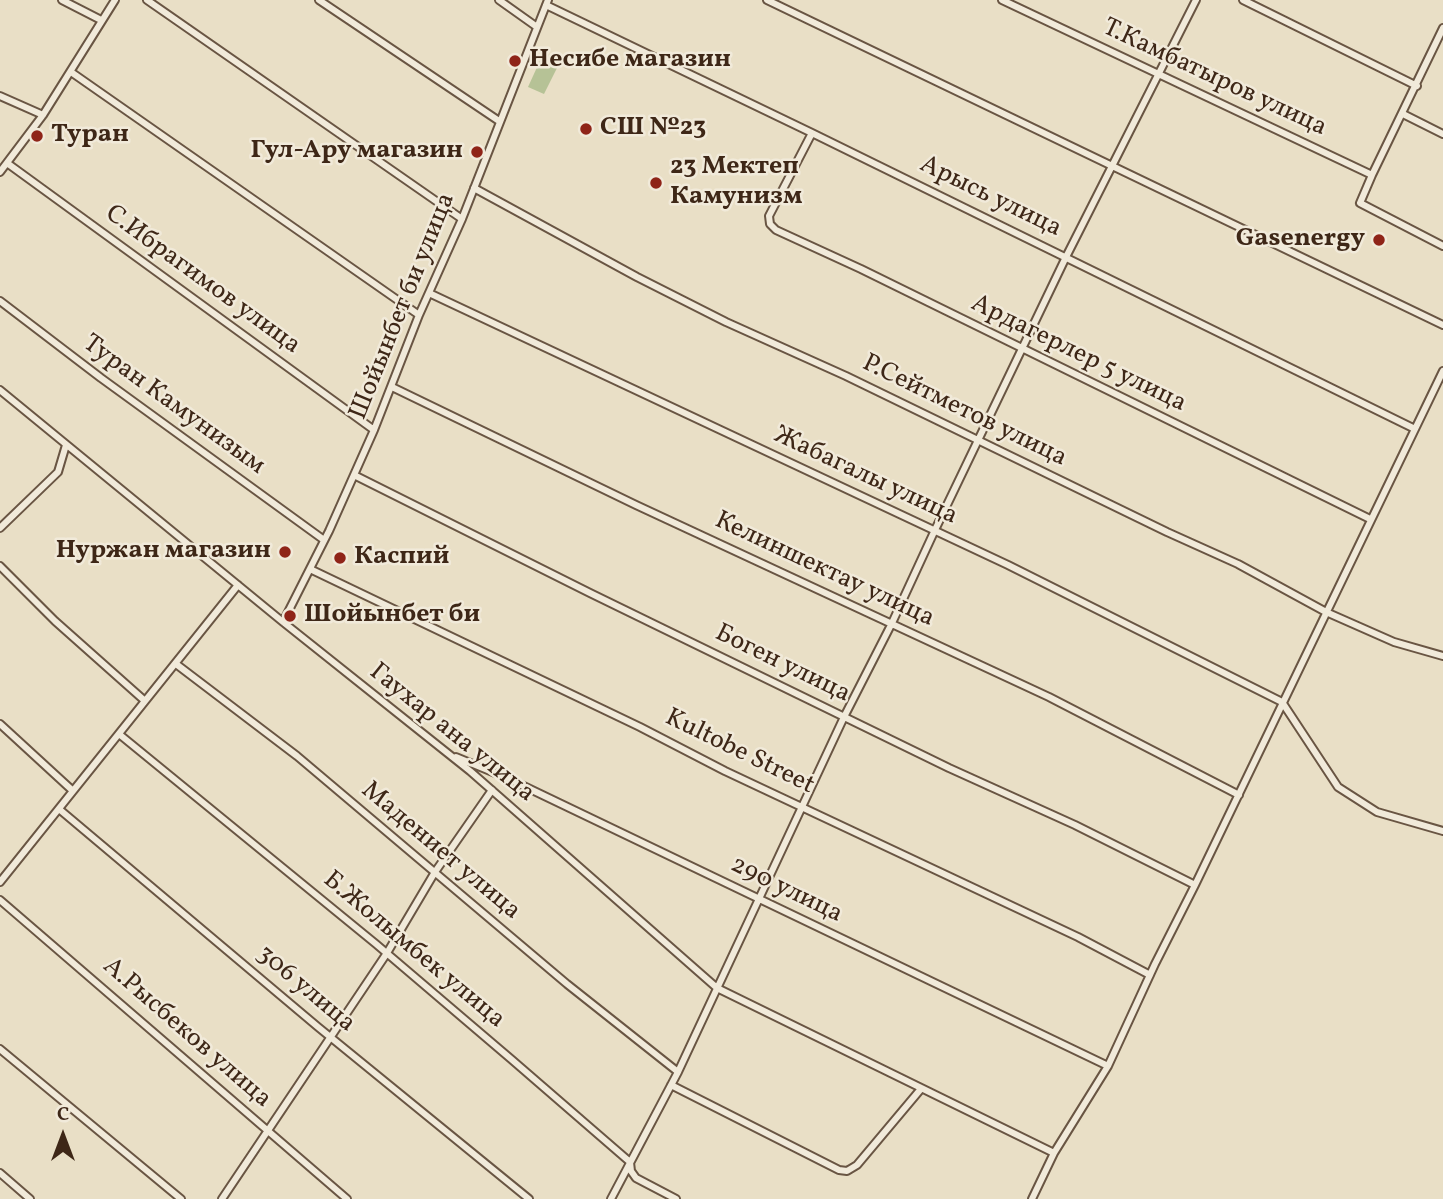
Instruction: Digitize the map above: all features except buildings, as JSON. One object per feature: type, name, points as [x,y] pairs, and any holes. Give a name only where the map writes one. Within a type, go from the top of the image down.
[{"type":"street","points":[[62,0],[102,20]]},
{"type":"street","points":[[0,172],[43,115],[115,0]]},
{"type":"street","points":[[147,0],[462,219]]},
{"type":"street","points":[[319,0],[499,121]]},
{"type":"street","points":[[499,0],[537,27]]},
{"type":"street","points":[[766,0],[1443,325]]},
{"type":"street","name":"Т.Камбатыров улица","points":[[1002,0],[1372,175]]},
{"type":"street","points":[[611,1199],[678,1072],[844,717],[892,624],[1066,257],[1196,0]]},
{"type":"street","points":[[1243,0],[1417,86]]},
{"type":"street","name":"Шойынбет би улица","points":[[283,622],[374,430],[419,315],[462,219],[547,3]]},
{"type":"street","name":"Арысь улица","points":[[547,3],[1415,429]]},
{"type":"street","points":[[1443,28],[1360,203],[1443,246]]},
{"type":"street","points":[[71,72],[419,315]]},
{"type":"street","points":[[0,96],[43,115]]},
{"type":"street","points":[[1403,114],[1443,134]]},
{"type":"street","name":"Ардагерлер 5 улица","points":[[812,133],[769,216],[770,224],[776,230],[1370,519]]},
{"type":"street","name":"С.Ибрагимов улица","points":[[7,163],[374,430]]},
{"type":"street","name":"Р.Сейтметов улица","points":[[474,188],[726,322],[1238,564],[1326,612],[1394,642],[1443,656]]},
{"type":"street","name":"Жабагалы улица","points":[[429,293],[589,366],[1069,595],[1282,702]]},
{"type":"street","name":"Туран Камунизым","points":[[0,301],[324,540]]},
{"type":"street","points":[[1032,1199],[1054,1153],[1108,1066],[1443,371]]},
{"type":"street","name":"Келиншектау улица","points":[[391,387],[636,505],[1049,697],[1239,795]]},
{"type":"street","name":"Гаухар ана улица","points":[[0,390],[492,790],[717,988],[920,1090],[1054,1153]]},
{"type":"street","points":[[0,528],[58,472],[66,445]]},
{"type":"street","name":"Боген улица","points":[[354,475],[590,593],[844,717],[1075,825],[1195,886]]},
{"type":"street","points":[[0,566],[55,621],[145,701]]},
{"type":"street","name":"Kultobe Street","points":[[310,569],[640,727],[725,771],[1078,937],[1150,975]]},
{"type":"street","points":[[0,882],[238,585]]},
{"type":"street","name":"Мадениет улица","points":[[176,664],[297,756],[567,984],[678,1072]]},
{"type":"street","points":[[1282,702],[1338,787],[1377,812],[1443,831]]},
{"type":"street","points":[[0,724],[73,791]]},
{"type":"street","name":"Б.Жолымбек улица","points":[[119,734],[387,953],[629,1162],[636,1178],[676,1199]]},
{"type":"street","name":"290 улица","points":[[447,753],[507,778],[1108,1066]]},
{"type":"street","points":[[222,1199],[270,1131],[387,953],[435,872],[492,790]]},
{"type":"street","name":"306 улица","points":[[59,809],[529,1199]]},
{"type":"street","name":"А.Рысбеков улица","points":[[0,900],[347,1199]]},
{"type":"street","points":[[0,1049],[181,1199]]},
{"type":"street","points":[[671,1085],[839,1170],[847,1171],[857,1165],[920,1090]]},
{"type":"street","points":[[0,1173],[30,1199]]},
{"type":"green space","points":[[544,52],[561,60],[544,94],[528,87]]},
{"type":"place","name":"Несибе магазин","points":[[515,61]]},
{"type":"place","name":"СШ №23","points":[[586,129]]},
{"type":"place","name":"Туран","points":[[37,136]]},
{"type":"place","name":"Гул-Ару магазин","points":[[477,152]]},
{"type":"place","name":"23 Мектеп Камунизм","points":[[656,183]]},
{"type":"place","name":"Gasenergy","points":[[1379,240]]},
{"type":"place","name":"Нуржан магазин","points":[[285,552]]},
{"type":"place","name":"Каспий","points":[[340,558]]},
{"type":"place","name":"Шойынбет би","points":[[290,616]]}]
